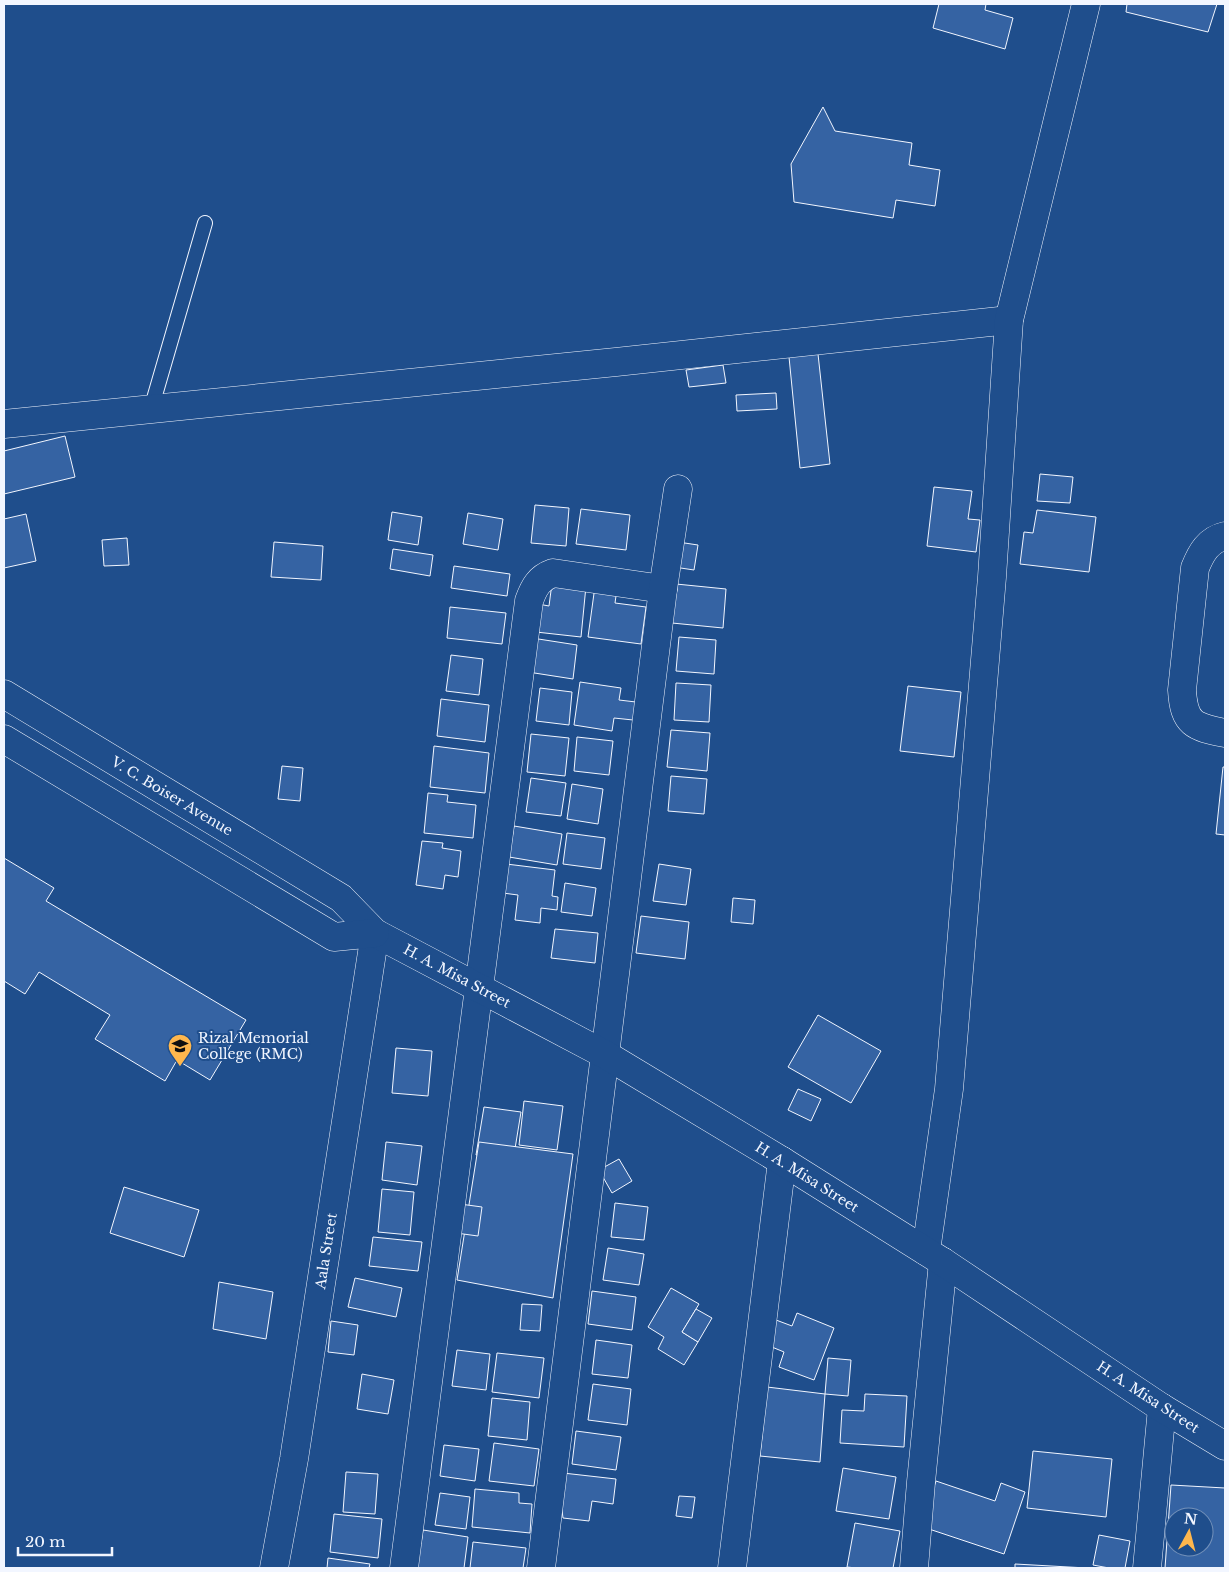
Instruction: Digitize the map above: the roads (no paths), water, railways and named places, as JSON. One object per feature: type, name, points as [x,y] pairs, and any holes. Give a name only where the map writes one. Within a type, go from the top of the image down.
[{"type":"street","points":[[914,1568],[934,1257],[992,577],[1009,320],[1086,4]]},
{"type":"street","points":[[4,424],[1009,320]]},
{"type":"street","points":[[541,1568],[663,589],[678,489]]},
{"type":"street","points":[[1225,536],[1217,538],[1202,550],[1195,568],[1182,690],[1183,707],[1189,719],[1202,728],[1225,733]]},
{"type":"street","points":[[404,1568],[528,600],[535,585],[544,576],[553,573],[663,589]]},
{"type":"street","points":[[4,727],[11,698]]},
{"type":"street","name":"V. C. Boiser Avenue","points":[[11,698],[341,898]]},
{"type":"street","points":[[4,739],[334,937],[376,933]]},
{"type":"street","name":"H. A. Misa Street","points":[[341,898],[376,933],[606,1055],[782,1161],[934,1257],[1162,1408],[1225,1446]]},
{"type":"street","name":"Aala Street","points":[[274,1568],[294,1459],[376,933]]},
{"type":"street","points":[[732,1568],[782,1161]]},
{"type":"street","points":[[1147,1568],[1162,1408]]},
{"type":"lane","points":[[151,409],[205,223]]},
{"type":"place","name":"Rizal Memorial College (RMC)","points":[[180,1067]]}]
